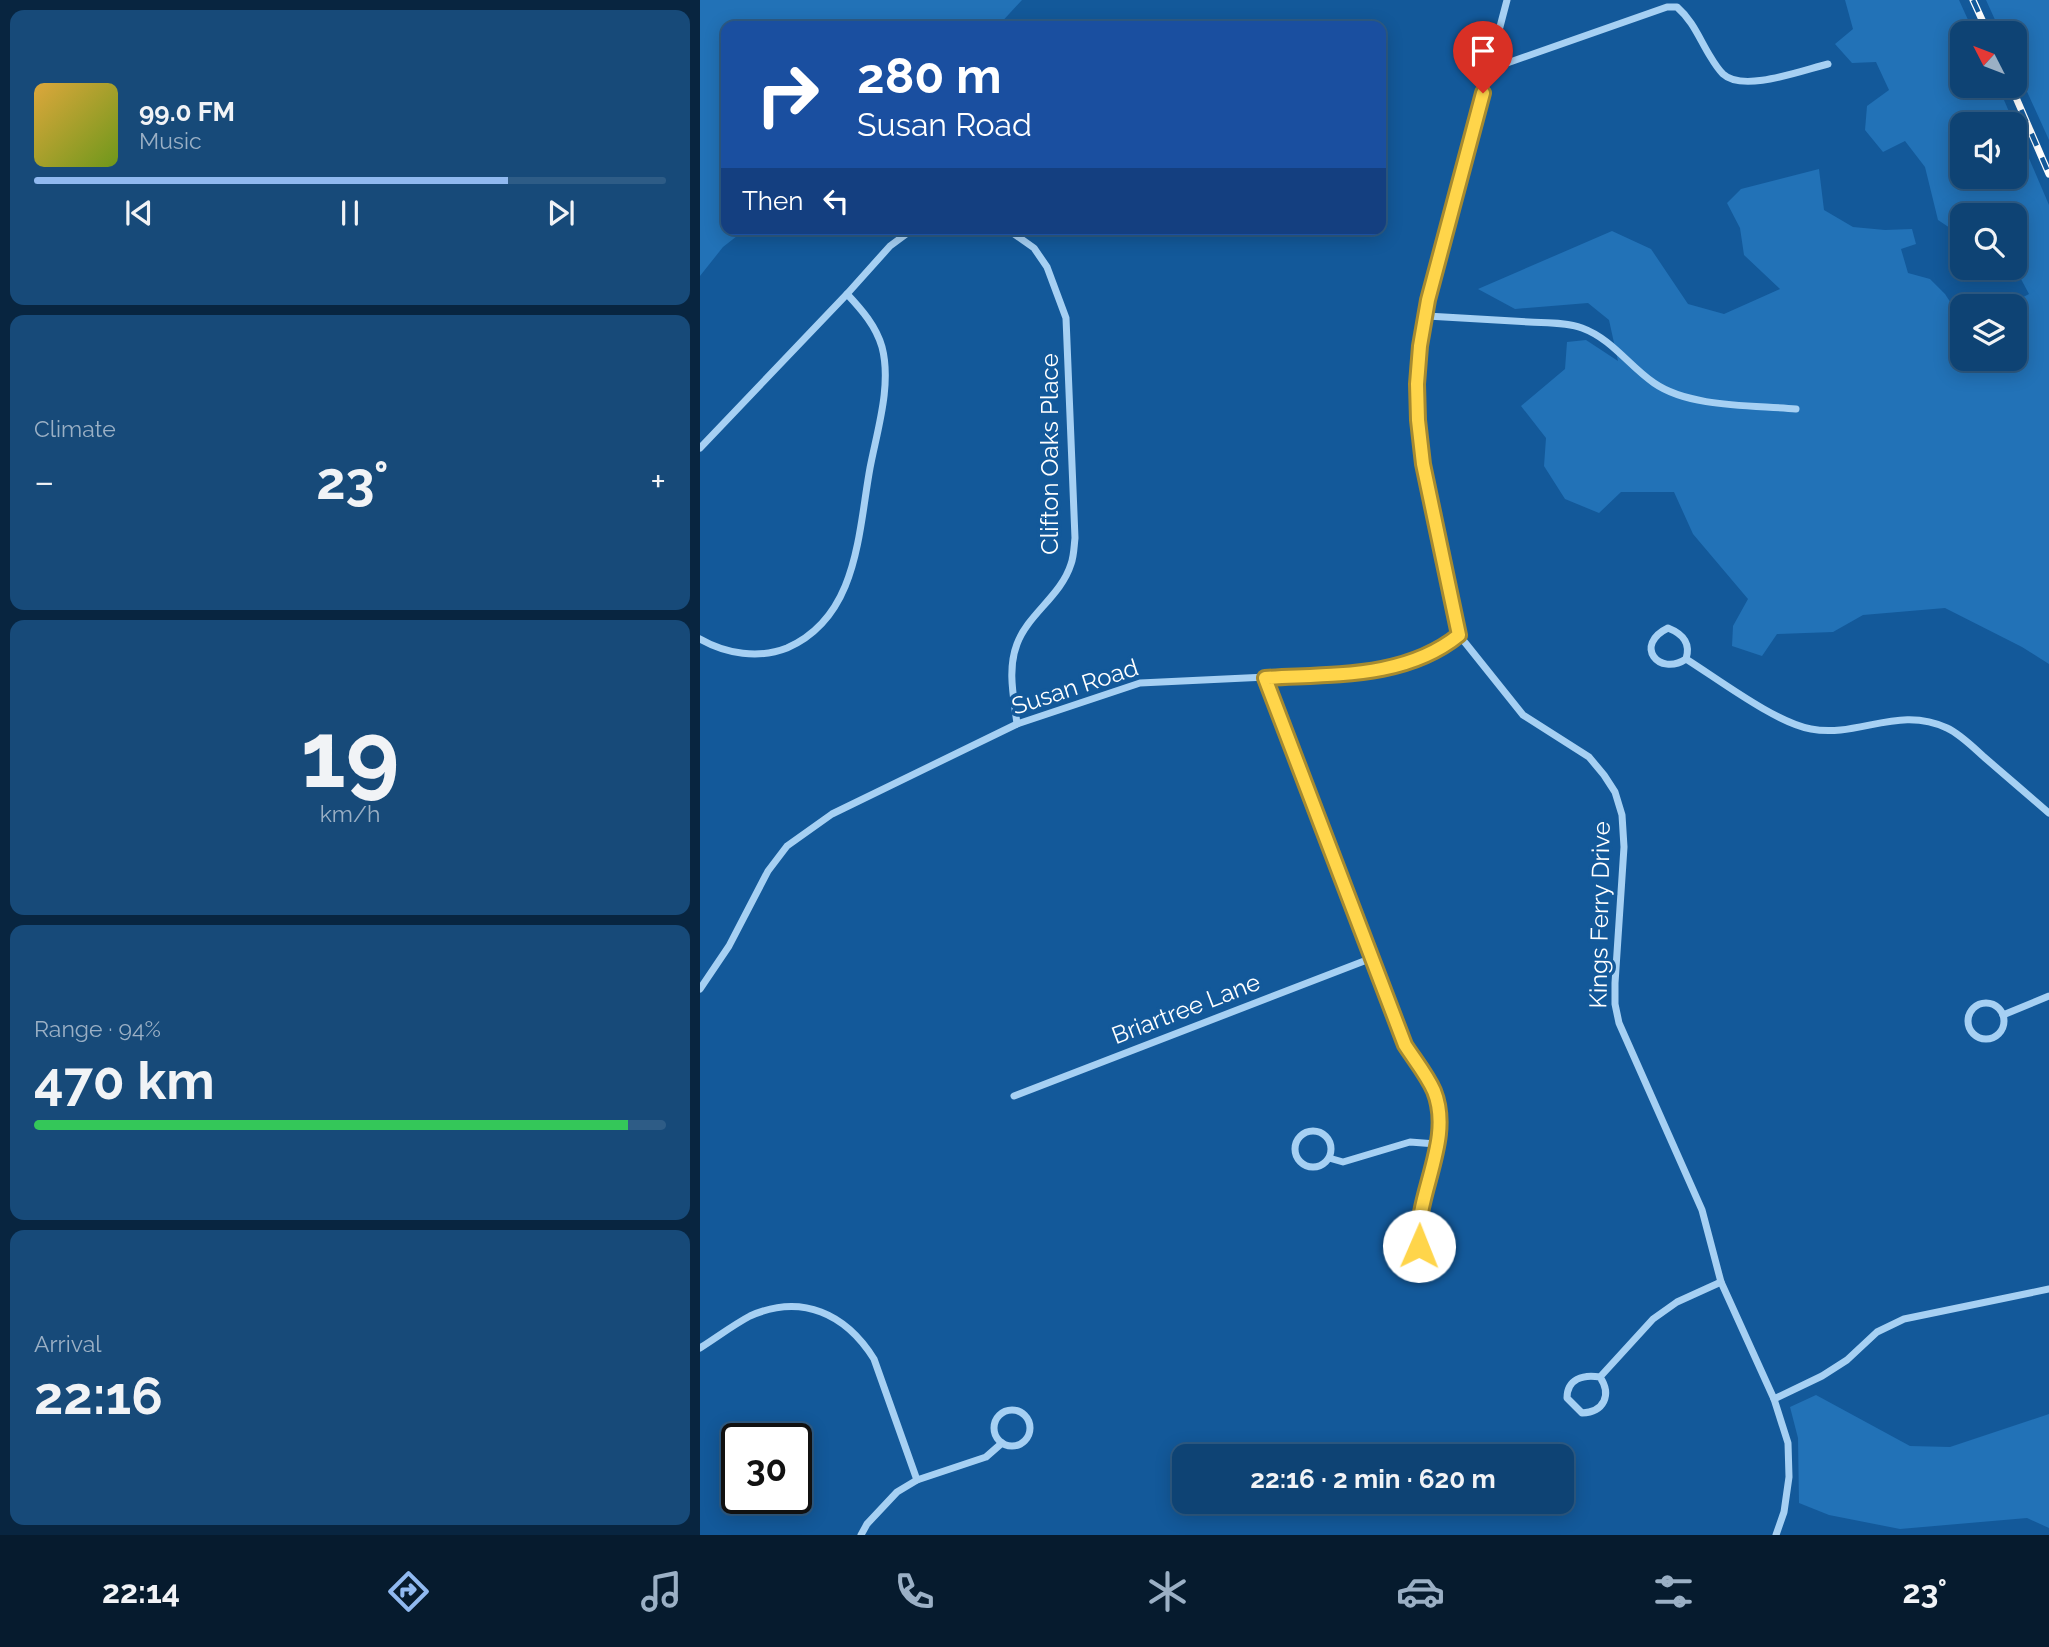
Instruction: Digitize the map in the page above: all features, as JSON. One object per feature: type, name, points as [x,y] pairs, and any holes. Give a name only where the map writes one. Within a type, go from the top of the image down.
[{"type":"street","points":[[1459,635],[1423,464],[1418,420],[1419,359],[1428,300],[1507,0]]},
{"type":"street","points":[[1490,69],[1676,7],[1688,16],[1724,75],[1751,83],[1828,64]]},
{"type":"street","points":[[700,448],[891,246],[905,235]]},
{"type":"street","name":"Clifton Oaks Place","points":[[1016,235],[1034,248],[1047,267],[1066,318],[1074,538],[1072,564],[1067,574],[1026,626],[1017,644],[1011,669],[1017,724]]},
{"type":"street","points":[[700,639],[752,655],[771,654],[798,643],[818,628],[836,607],[847,584],[852,570],[884,390],[884,367],[882,348],[875,330],[865,313],[847,294]]},
{"type":"street","points":[[1426,316],[1557,323],[1581,327],[1618,350],[1656,385],[1679,396],[1712,402],[1796,409]]},
{"type":"street","points":[[1668,628],[1677,632],[1686,639],[1689,649],[1686,659],[1680,663],[1662,664],[1654,658],[1651,641],[1659,632],[1668,628]]},
{"type":"street","name":"Susan Road","points":[[700,989],[729,946],[768,871],[787,846],[832,814],[1017,724],[1140,683],[1374,672],[1427,656],[1444,648],[1459,635]]},
{"type":"street","name":"Kings Ferry Drive","points":[[1459,635],[1523,715],[1589,758],[1615,792],[1622,815],[1623,847],[1615,993],[1619,1023],[1702,1210],[1721,1282],[1774,1399],[1788,1443],[1789,1477],[1784,1512],[1776,1535]]},
{"type":"street","points":[[1686,659],[1784,721],[1810,729],[1839,731],[1901,718],[1923,720],[1947,728],[2049,813]]},
{"type":"street","points":[[1265,678],[1405,1045],[1433,1091],[1440,1115],[1418,1223],[1422,1264]]},
{"type":"street","name":"Briartree Lane","points":[[1014,1096],[1372,958]]},
{"type":"street","points":[[2003,1016],[2049,996]]},
{"type":"street","points":[[1984,1003],[1996,1006],[2003,1016],[2003,1028],[1994,1037],[1978,1037],[1969,1025],[1972,1010],[1984,1003]]},
{"type":"street","points":[[1307,1132],[1319,1132],[1330,1144],[1329,1158],[1320,1166],[1305,1166],[1295,1154],[1296,1143],[1307,1132]]},
{"type":"street","points":[[1329,1158],[1343,1162],[1410,1142],[1436,1144]]},
{"type":"street","points":[[1600,1377],[1653,1319],[1677,1302],[1721,1282]]},
{"type":"street","points":[[1774,1399],[1822,1376],[1847,1360],[1877,1332],[1904,1319],[2049,1289]]},
{"type":"street","points":[[700,1348],[750,1316],[772,1310],[793,1306],[814,1309],[834,1317],[851,1328],[874,1359],[917,1480]]},
{"type":"street","points":[[1590,1375],[1600,1377],[1605,1385],[1606,1397],[1601,1407],[1593,1413],[1582,1413],[1567,1398],[1567,1390],[1578,1378],[1590,1375]]},
{"type":"street","points":[[1010,1410],[1022,1413],[1030,1427],[1027,1439],[1014,1446],[1002,1443],[994,1433],[997,1418],[1010,1410]]},
{"type":"street","points":[[861,1535],[867,1524],[897,1492],[917,1480],[986,1457],[1002,1443]]},
{"type":"shaded area","points":[[700,0],[1022,0],[1003,21],[721,21],[721,235],[738,235],[723,247],[700,276]]},
{"type":"shaded area","points":[[1845,0],[1959,0],[1969,21],[1950,21],[1950,98],[2003,98],[2009,112],[1950,112],[1950,189],[2027,189],[2027,154],[2049,205],[2049,664],[2022,647],[1945,608],[1863,615],[1833,632],[1777,634],[1762,656],[1732,646],[1733,626],[1748,599],[1693,534],[1674,492],[1621,492],[1599,513],[1565,499],[1544,466],[1546,438],[1521,406],[1565,369],[1567,342],[1586,340],[1618,361],[1609,320],[1588,303],[1515,309],[1478,289],[1612,231],[1651,249],[1688,304],[1724,314],[1780,289],[1744,255],[1740,228],[1727,203],[1741,189],[1819,169],[1824,210],[1853,227],[1912,229],[1916,244],[1901,249],[1908,273],[1930,279],[1950,302],[1950,371],[2027,371],[2029,294],[2022,280],[2027,280],[2027,203],[1950,203],[1950,228],[1938,220],[1925,167],[1905,141],[1883,152],[1865,130],[1867,106],[1889,90],[1876,62],[1852,63],[1835,44],[1853,29]]},
{"type":"shaded area","points":[[1986,0],[2049,0],[2049,140],[2027,92],[2027,21],[1996,21]]},
{"type":"shaded area","points":[[1816,1395],[1910,1446],[1950,1447],[2049,1414],[2049,1528],[2027,1518],[1900,1529],[1829,1515],[1799,1503],[1798,1438],[1790,1407]]},
{"type":"railway","points":[[1973,0],[1983,21]]},
{"type":"railway","points":[[2016,98],[2049,174]]},
{"type":"route","points":[[1419,1246],[1418,1223],[1431,1170],[1440,1115],[1433,1091],[1405,1045],[1265,678],[1374,672],[1427,656],[1444,648],[1459,635],[1423,464],[1417,384],[1428,300],[1483,93]]}]
